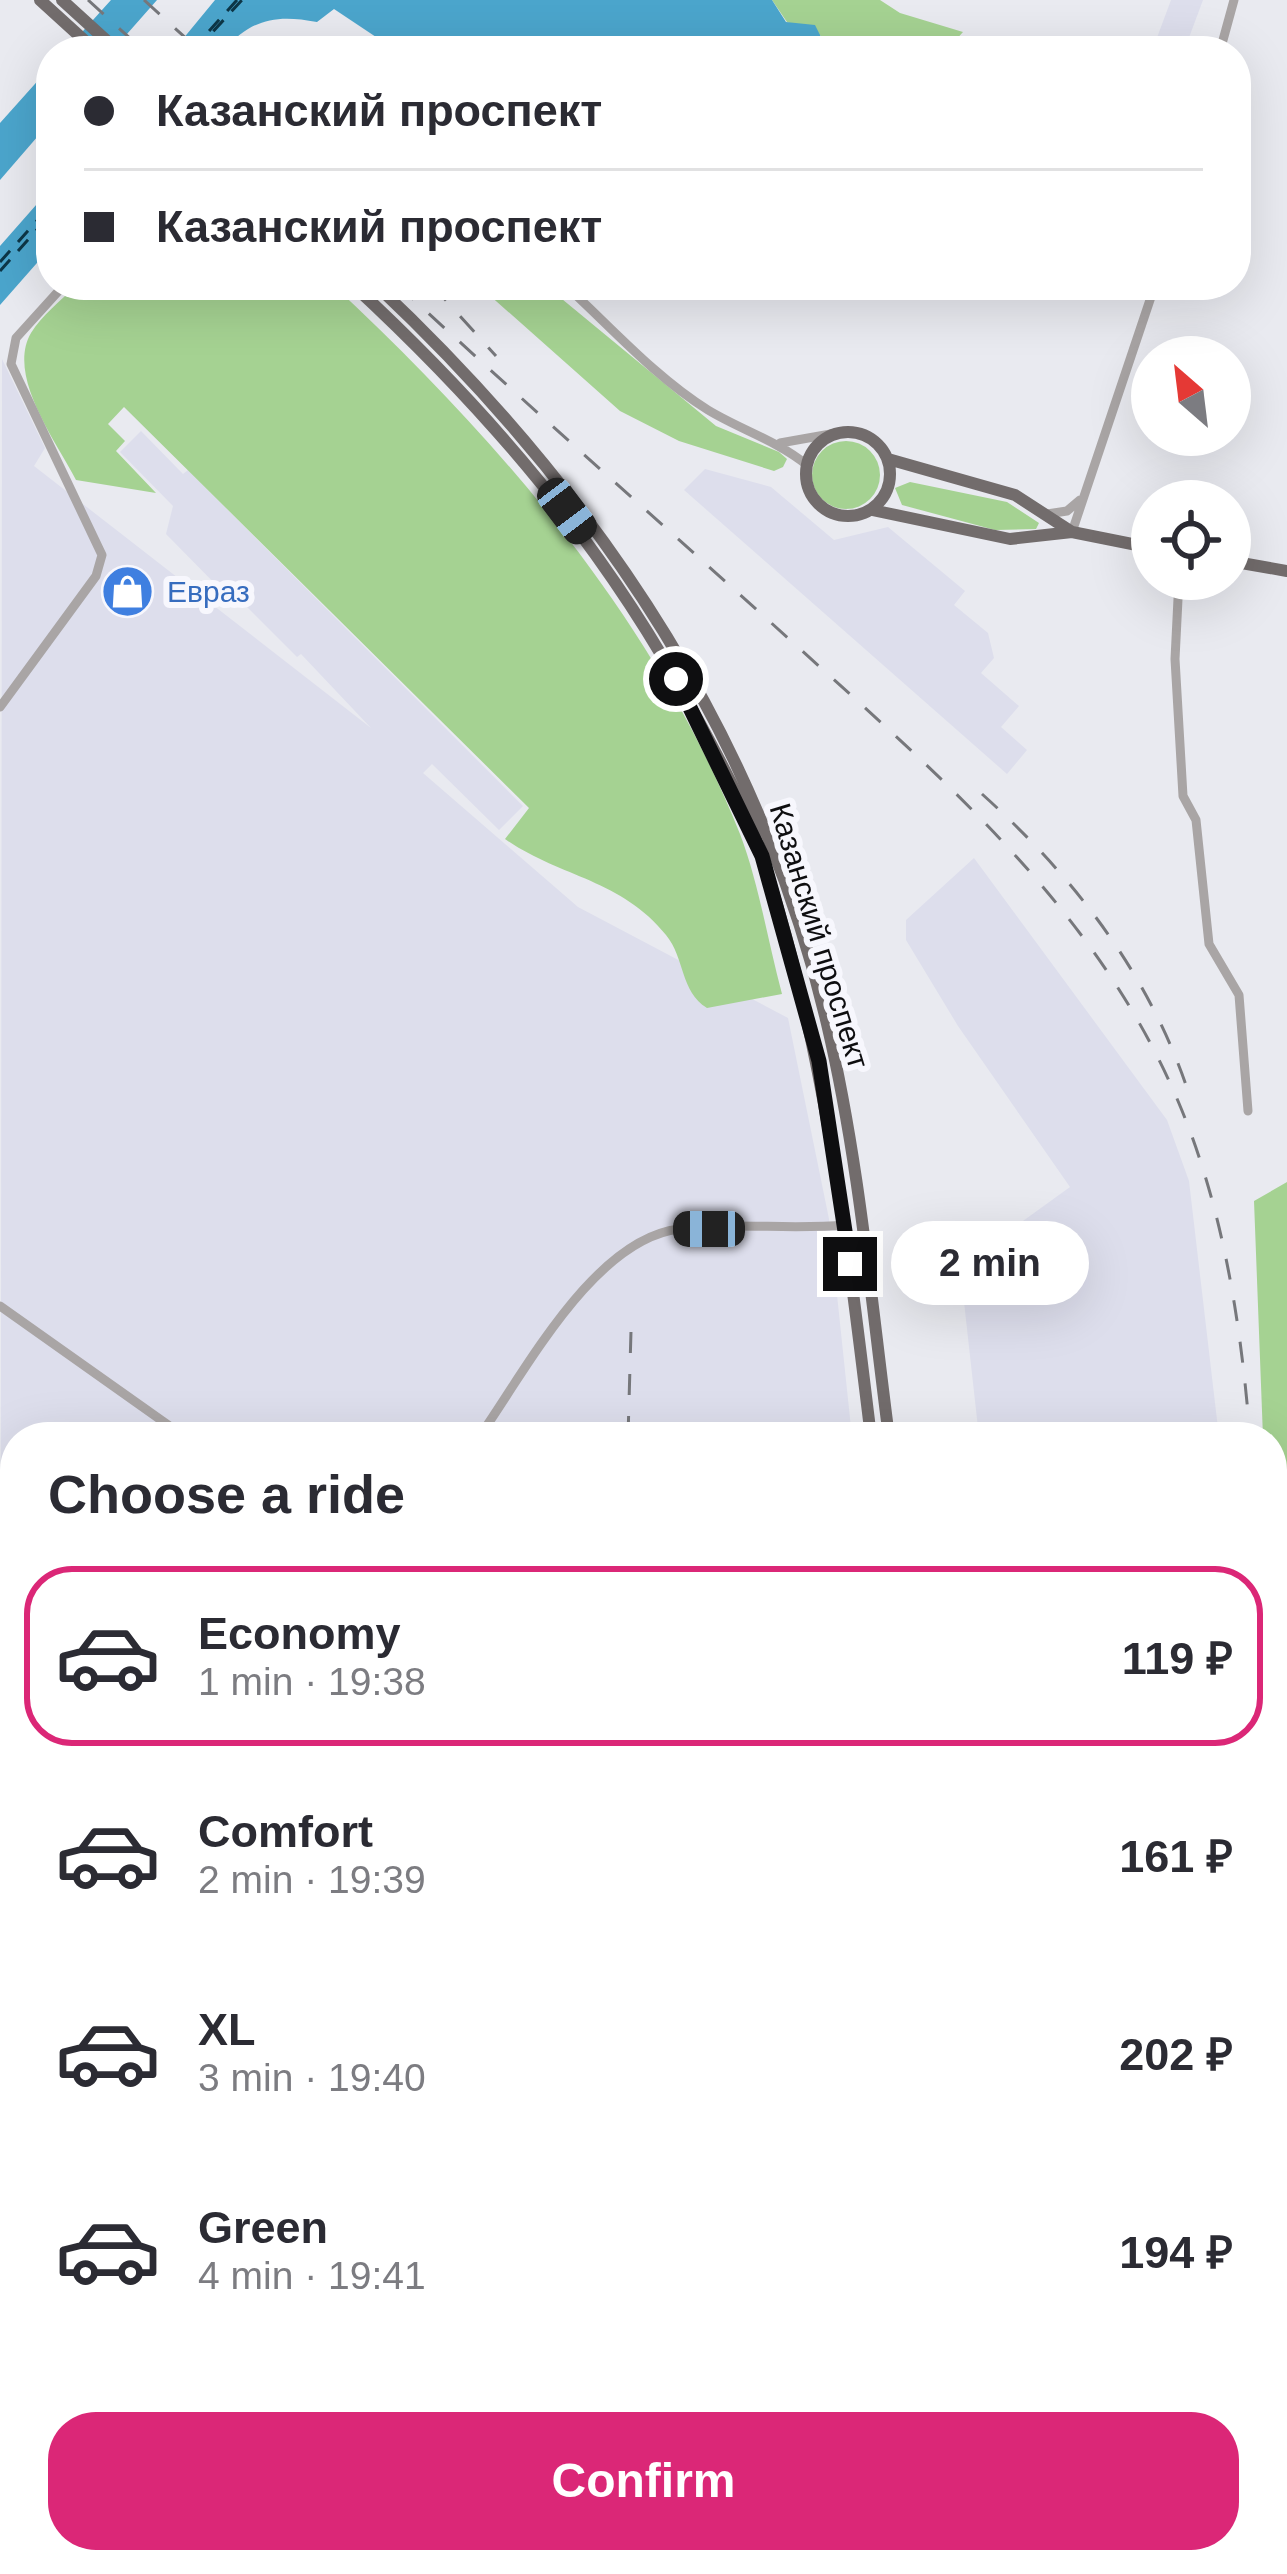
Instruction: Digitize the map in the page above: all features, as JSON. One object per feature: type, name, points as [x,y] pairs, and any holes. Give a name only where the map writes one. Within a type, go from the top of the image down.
[{"type":"main road","points":[[40,0],[80,36]]},
{"type":"main road","points":[[62,0],[102,36]]},
{"type":"main road","name":"Казанский проспект","points":[[368,300],[465,394],[567,511],[676,679],[762,856],[819,1061],[869,1422]]},
{"type":"main road","name":"Казанский проспект","points":[[391,300],[477,384],[578,501],[689,672],[776,851],[834,1056],[887,1422]]},
{"type":"main road","points":[[1072,532],[1015,495],[888,460],[866,435],[842,432],[817,445],[807,465],[809,490],[825,510],[848,516],[872,510],[1010,539],[1072,532],[1131,544]]},
{"type":"main road","points":[[872,510],[889,484],[888,460]]},
{"type":"main road","points":[[1251,565],[1287,572]]},
{"type":"main road","points":[[819,1061],[831,1069],[834,1056]]},
{"type":"main road","points":[[826,1102],[835,1090],[842,1100]]},
{"type":"street","points":[[1224,36],[1234,0]]},
{"type":"street","points":[[0,707],[97,576],[102,555],[11,364],[16,338],[50,300]]},
{"type":"street","points":[[582,300],[710,411],[779,443],[807,465]]},
{"type":"street","points":[[1072,532],[1150,300]]},
{"type":"street","points":[[779,443],[842,432]]},
{"type":"street","points":[[1046,514],[1066,512],[1084,496]]},
{"type":"street","points":[[1178,600],[1175,659],[1183,796],[1196,820],[1209,944],[1239,995],[1248,1111]]},
{"type":"street","points":[[490,1422],[594,1278],[626,1248],[649,1235],[680,1229],[845,1225]]},
{"type":"street","points":[[0,1306],[164,1422]]},
{"type":"shaded area","points":[[1171,0],[1203,0],[1190,36],[1158,36]]},
{"type":"shaded area","points":[[2,359],[45,448],[34,466],[371,728],[301,654],[297,657],[233,593],[227,596],[166,534],[173,506],[120,452],[141,431],[183,474],[188,470],[523,806],[499,830],[432,764],[423,773],[578,907],[788,1018],[829,1219],[850,1422],[1,1422]]},
{"type":"shaded area","points":[[705,469],[771,487],[834,540],[888,527],[965,591],[954,605],[988,633],[994,658],[981,673],[1019,706],[1001,727],[1027,750],[1007,774],[684,490]]},
{"type":"shaded area","points":[[974,858],[1167,1120],[1189,1181],[1217,1422],[977,1422],[964,1302],[991,1297],[984,1249],[1070,1187],[958,1026],[906,940],[906,920]]},
{"type":"green space","points":[[772,0],[880,0],[900,13],[963,32],[959,36],[821,36],[787,22]]},
{"type":"green space","points":[[60,300],[348,300],[512,470],[567,537],[664,679],[740,834],[782,994],[707,1008],[692,993],[672,944],[648,916],[610,890],[505,839],[529,808],[124,407],[108,424],[125,441],[116,451],[156,493],[76,480],[37,408],[25,369],[31,333]]},
{"type":"green space","points":[[495,300],[563,300],[716,426],[787,459],[774,471],[679,441],[620,411]]},
{"type":"green space","points":[[846,441],[870,451],[880,475],[870,499],[846,509],[822,499],[812,475],[822,451]]},
{"type":"green space","points":[[910,482],[1007,502],[1039,523],[1036,529],[995,530],[902,505],[895,488]]},
{"type":"green space","points":[[1287,1182],[1287,1422],[1262,1422],[1254,1201]]},
{"type":"water","points":[[111,0],[157,0],[125,36],[79,36]]},
{"type":"water","points":[[215,0],[772,0],[786,22],[815,25],[820,36],[374,36],[334,9],[317,22],[289,19],[265,22],[240,36],[185,36]]},
{"type":"water","points":[[36,83],[36,138],[0,180],[0,123]]},
{"type":"water","points":[[36,205],[36,264],[0,305],[0,246]]},
{"type":"ferry route","points":[[205,36],[237,0]]},
{"type":"ferry route","points":[[209,36],[242,0]]},
{"type":"ferry route","points":[[0,262],[36,222]]},
{"type":"ferry route","points":[[0,271],[36,231]]},
{"type":"railway","points":[[88,0],[128,36]]},
{"type":"railway","points":[[144,0],[184,36]]},
{"type":"railway","points":[[414,300],[957,795],[1059,906],[1144,1031],[1194,1141],[1218,1224],[1235,1309],[1248,1422]]},
{"type":"railway","points":[[446,300],[496,356]]},
{"type":"railway","points":[[982,794],[1046,857],[1103,927],[1150,1002],[1186,1085]]},
{"type":"railway","points":[[628,1422],[631,1331]]},
{"type":"place","name":"Евраз","points":[[128,592]]},
{"type":"route","points":[[676,679],[762,856],[819,1061],[850,1264]]}]
